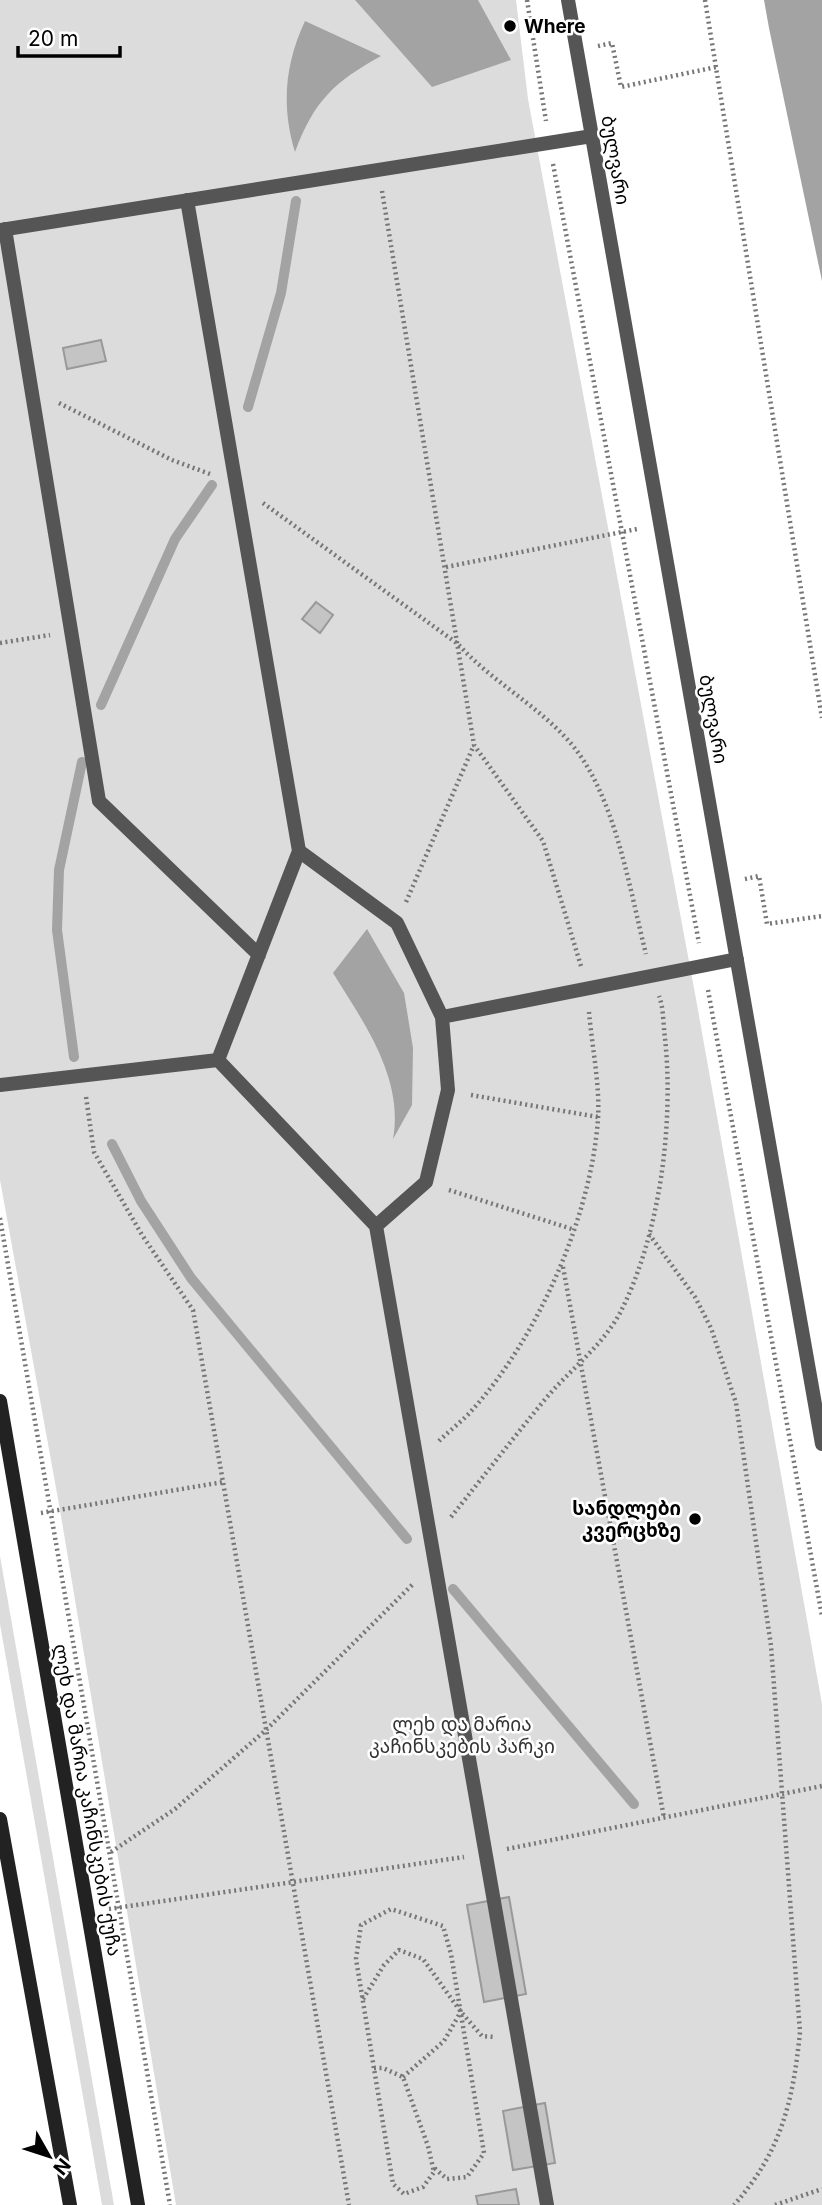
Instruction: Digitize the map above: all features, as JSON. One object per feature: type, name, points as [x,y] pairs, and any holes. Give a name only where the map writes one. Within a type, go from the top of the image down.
[{"type":"main road","name":"ლეხ და მარია კაჩინსკების ქუჩა","points":[[0,1401],[138,2205]]},
{"type":"main road","points":[[0,1819],[70,2205]]},
{"type":"street","name":"ბულვარი","points":[[568,0],[822,1444]]},
{"type":"street","points":[[258,955],[99,801],[2,229],[592,136]]},
{"type":"street","points":[[187,200],[299,851],[218,1060]]},
{"type":"street","points":[[299,851],[397,923],[442,1017],[447,1090],[426,1182],[376,1226]]},
{"type":"street","points":[[442,1017],[587,986],[737,959]]},
{"type":"street","points":[[0,1086],[218,1060]]},
{"type":"street","points":[[218,1060],[376,1226],[547,2205]]},
{"type":"path","points":[[527,0],[549,143],[822,1616]]},
{"type":"path","points":[[705,0],[822,718]]},
{"type":"path","points":[[612,43],[621,88],[716,67]]},
{"type":"path","points":[[378,170],[474,745],[543,841],[587,986],[598,1117],[588,1182],[563,1267],[514,1352],[474,1408],[416,1459]]},
{"type":"path","points":[[446,567],[661,524]]},
{"type":"path","points":[[0,643],[71,631]]},
{"type":"path","points":[[397,923],[474,745]]},
{"type":"path","points":[[759,876],[767,924],[822,916]]},
{"type":"path","points":[[83,1076],[94,1152],[142,1235],[193,1310],[349,2205]]},
{"type":"path","points":[[447,1090],[598,1117]]},
{"type":"path","points":[[426,1182],[575,1230]]},
{"type":"path","points":[[0,1218],[170,2205]]},
{"type":"path","points":[[648,1233],[695,1297],[711,1328],[736,1403],[771,1646],[800,2019],[795,2078],[784,2126],[752,2186],[734,2205]]},
{"type":"path","points":[[563,1267],[664,1818]]},
{"type":"path","points":[[52,1511],[223,1482]]},
{"type":"path","points":[[87,1912],[485,1854],[822,1786]]},
{"type":"path","points":[[374,2068],[383,2068],[403,2077],[432,2166],[433,2172],[423,2188],[404,2194],[393,2184],[356,1959],[361,1925],[391,1909],[443,1926],[461,2012],[484,2153],[467,2177],[447,2179],[432,2166]]},
{"type":"path","points":[[363,1999],[384,1965],[399,1950],[423,1959],[482,2036],[490,2038],[517,2032]]},
{"type":"path","points":[[403,2077],[444,2041],[461,2012]]},
{"type":"path","points":[[775,2205],[822,2189]]},
{"type":"green space","name":"ლეხ და მარია კაჩინსკების პარკი","points":[[0,0],[516,0],[528,99],[696,999],[822,1704],[822,2205],[176,2205],[60,1510],[0,1180]]},
{"type":"green space","points":[[0,1556],[114,2205],[102,2205],[0,1624]]},
{"type":"shaded area","points":[[355,0],[478,0],[511,60],[432,87]]},
{"type":"shaded area","points":[[764,0],[822,0],[822,281],[769,28]]},
{"type":"shaded area","points":[[305,21],[381,56],[338,84],[318,106],[295,152],[288,118],[287,85],[293,53]]},
{"type":"shaded area","points":[[367,929],[404,993],[413,1048],[412,1105],[393,1139],[393,1094],[387,1073],[369,1031],[333,973]]},
{"type":"building","points":[[101,340],[106,361],[67,369],[63,348]]},
{"type":"building","points":[[316,602],[333,615],[320,633],[302,619]]},
{"type":"building","points":[[509,1897],[526,1994],[484,2002],[467,1905]]},
{"type":"building","points":[[545,2103],[555,2163],[513,2170],[503,2111]]},
{"type":"building","points":[[516,2189],[519,2205],[478,2205],[476,2196]]},
{"type":"waterway","points":[[248,407],[281,293],[296,201]]},
{"type":"waterway","points":[[101,705],[175,539],[212,485]]},
{"type":"waterway","points":[[74,1057],[57,930],[59,870],[82,762]]},
{"type":"waterway","points":[[112,1144],[141,1201],[191,1278],[407,1539]]},
{"type":"waterway","points":[[453,1589],[634,1804]]},
{"type":"place","name":"Where","points":[[510,26]]},
{"type":"place","name":"სანდლები კვერცხზე","points":[[695,1519]]}]
